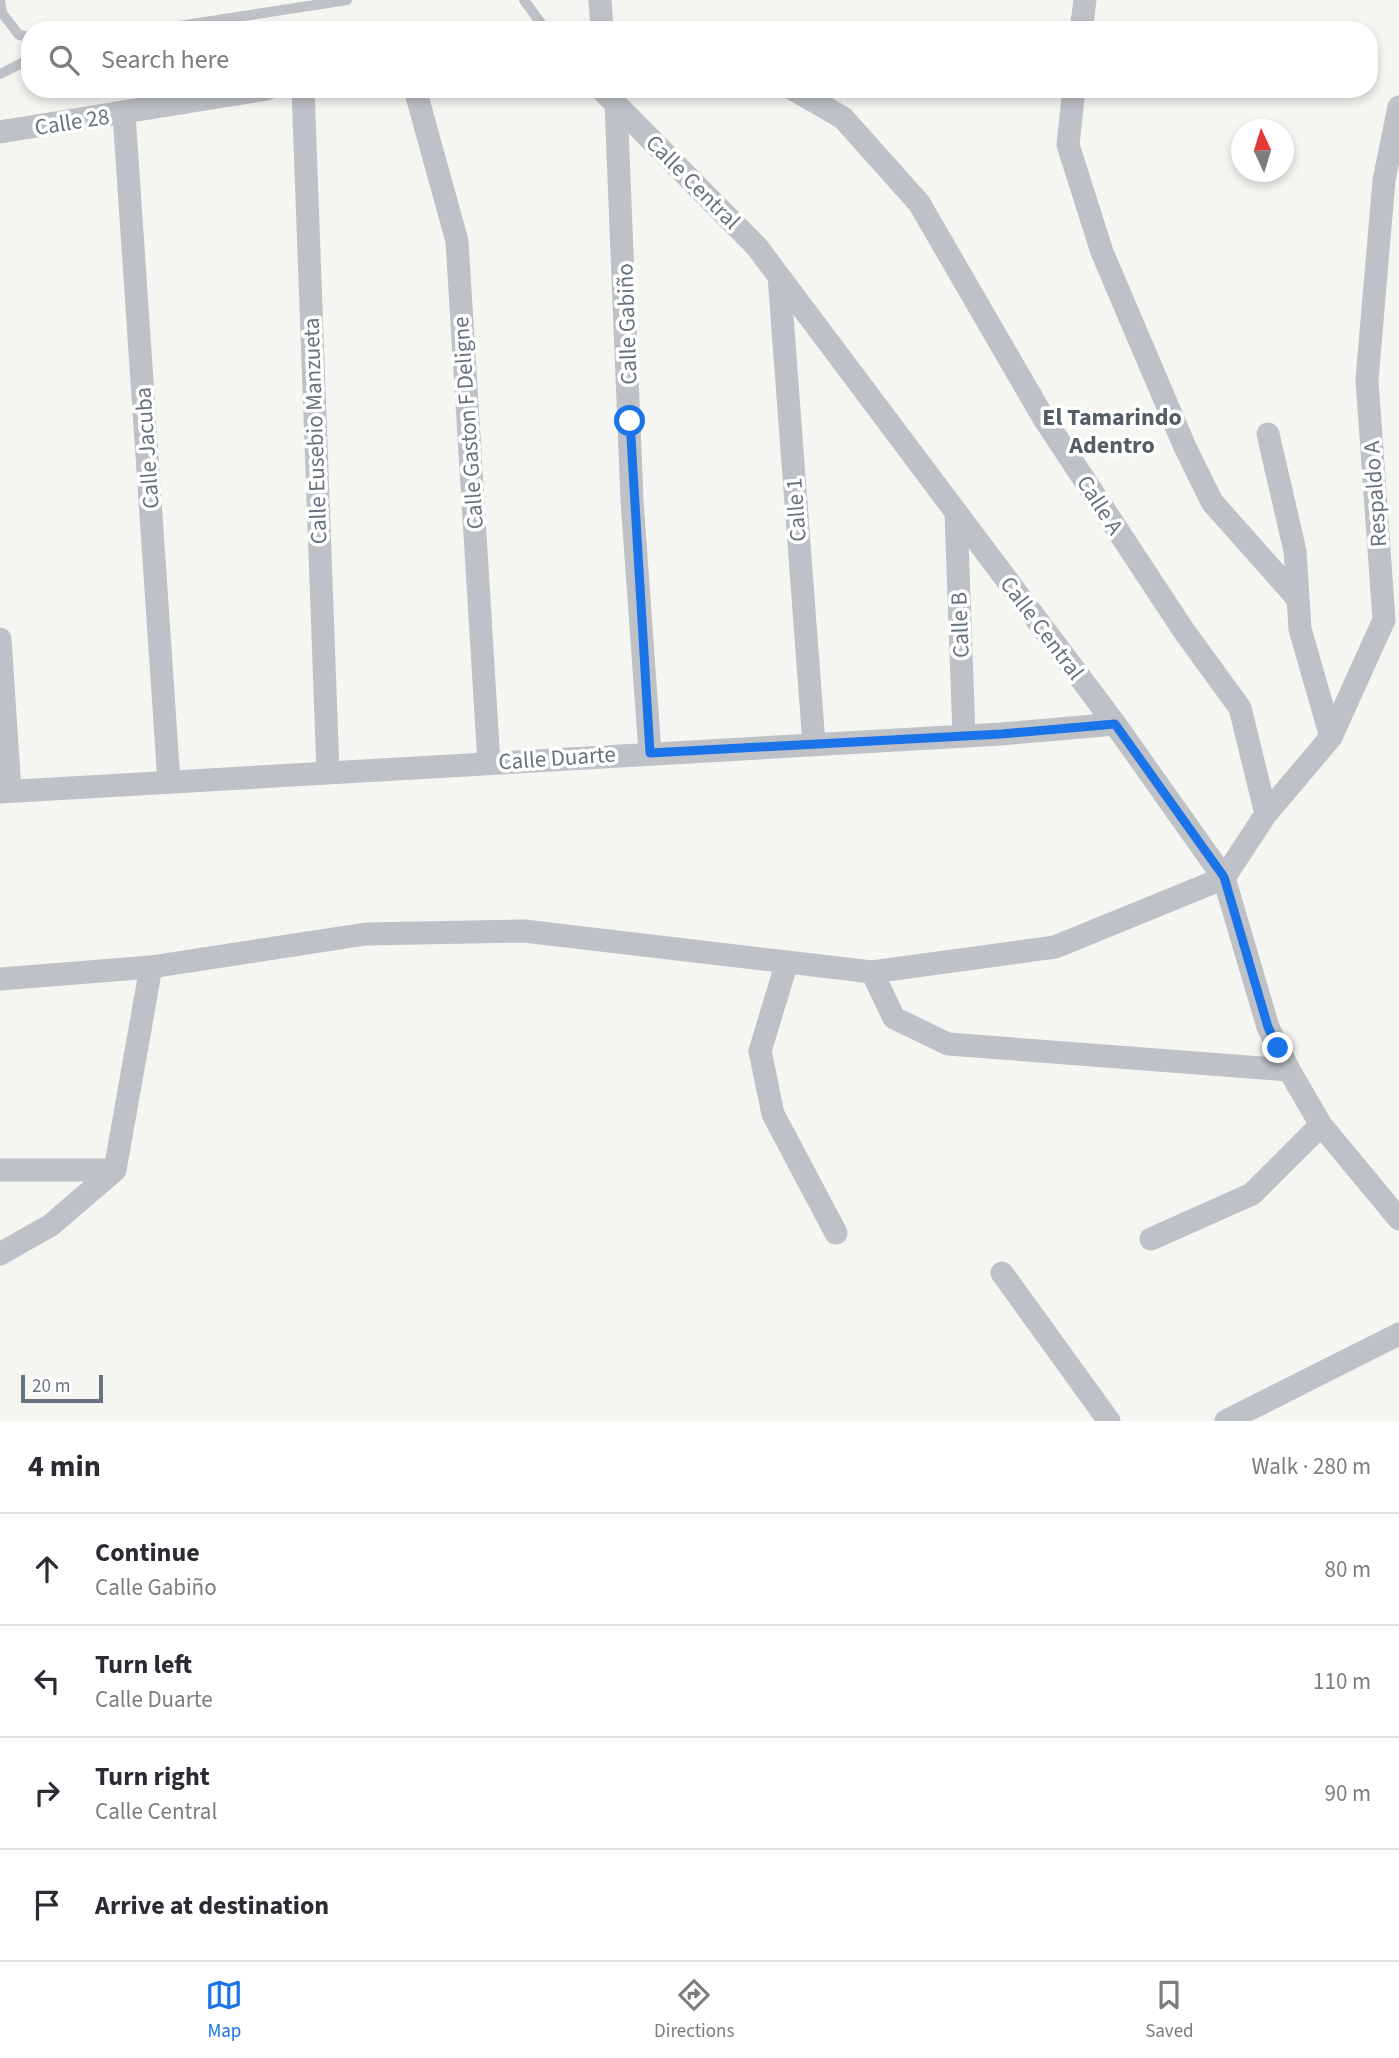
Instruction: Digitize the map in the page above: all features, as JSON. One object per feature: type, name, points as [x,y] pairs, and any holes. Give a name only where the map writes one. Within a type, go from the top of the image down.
[{"type":"street","points":[[600,0],[601,21]]},
{"type":"street","points":[[1082,21],[1085,0]]},
{"type":"street","name":"Calle 28","points":[[0,132],[216,98]]},
{"type":"street","name":"Calle Eusebio Manzueta","points":[[303,98],[328,772]]},
{"type":"street","name":"Calle Gaston F Deligne","points":[[417,98],[457,242],[489,762]]},
{"type":"street","name":"Calle Gabiño","points":[[608,98],[650,753]]},
{"type":"street","name":"Calle Central","points":[[609,98],[757,247],[1115,724],[1224,877],[1268,1027],[1289,1070],[1321,1125],[1399,1219]]},
{"type":"street","name":"Calle A","points":[[809,98],[843,118],[919,203],[1043,417],[1184,631],[1240,708],[1266,814]]},
{"type":"street","points":[[1073,98],[1068,145],[1102,252],[1185,447],[1212,502],[1298,599]]},
{"type":"street","name":"Respaldo A","points":[[1224,877],[1266,814],[1331,737],[1384,620],[1367,380],[1384,180],[1399,107]]},
{"type":"street","name":"Calle Jacuba","points":[[124,114],[169,782]]},
{"type":"street","name":"Calle 1","points":[[779,276],[814,744]]},
{"type":"street","points":[[1268,434],[1295,551],[1300,629],[1331,737]]},
{"type":"street","name":"Calle B","points":[[957,513],[964,736]]},
{"type":"street","points":[[0,639],[5,792]]},
{"type":"street","name":"Calle Duarte","points":[[5,792],[964,736],[1115,724]]},
{"type":"street","points":[[0,979],[151,967],[366,934],[524,931],[872,972],[1055,947],[1224,877]]},
{"type":"street","points":[[787,962],[760,1051],[773,1114],[836,1233]]},
{"type":"street","points":[[0,1254],[51,1225],[115,1170],[151,967]]},
{"type":"street","points":[[872,972],[894,1018],[948,1044],[1289,1070]]},
{"type":"street","points":[[1151,1239],[1252,1194],[1321,1125]]},
{"type":"street","points":[[0,1170],[115,1170]]},
{"type":"street","points":[[1002,1273],[1110,1421]]},
{"type":"street","points":[[1226,1421],[1399,1334]]},
{"type":"lane","points":[[0,0],[2,13],[21,35]]},
{"type":"lane","points":[[211,21],[347,0]]},
{"type":"lane","points":[[524,0],[539,21]]},
{"type":"lane","points":[[0,74],[21,64]]},
{"type":"district","name":"El Tamarindo Adentro","points":[[1112,431]]},
{"type":"route","points":[[630,421],[632,500],[650,753],[1001,734],[1115,724],[1224,877],[1268,1027],[1278,1048]]}]
